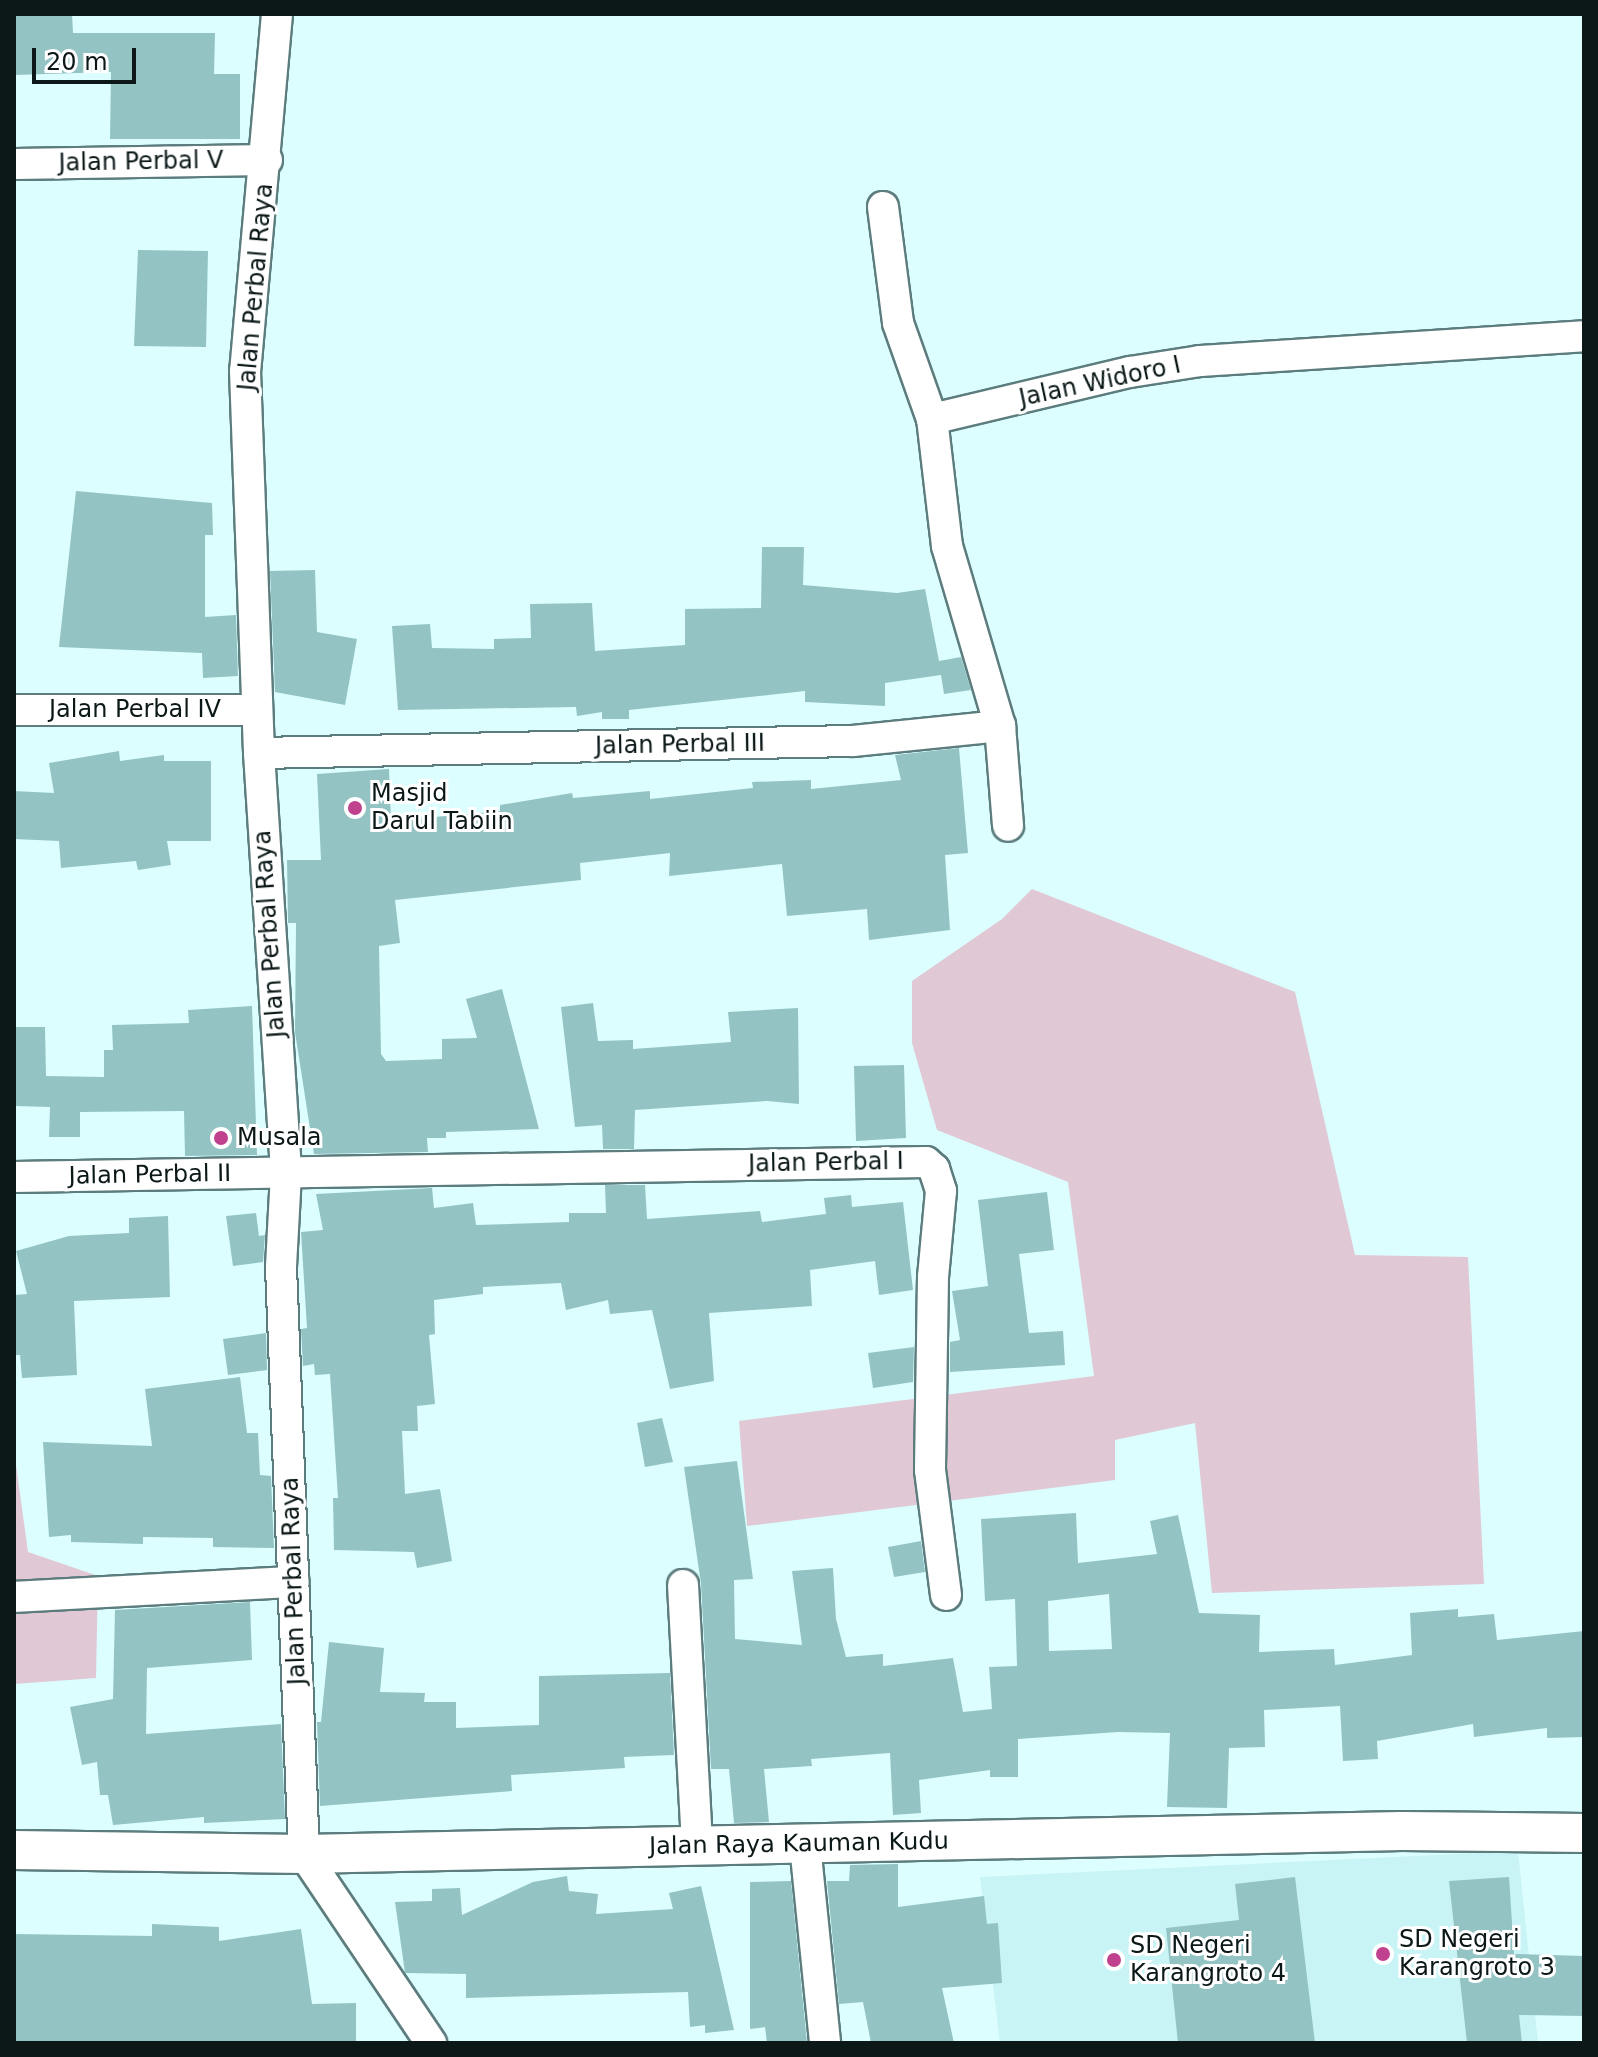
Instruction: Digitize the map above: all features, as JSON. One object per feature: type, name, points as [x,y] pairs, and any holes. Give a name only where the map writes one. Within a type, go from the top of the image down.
[{"type":"street","name":"Jalan Perbal Raya","points":[[277,14],[267,160],[245,371],[259,753],[286,1174],[281,1267],[304,1854]]},
{"type":"street","name":"Jalan Perbal V","points":[[14,164],[267,160]]},
{"type":"street","points":[[883,207],[898,323],[932,419],[947,546],[1000,726],[1008,826]]},
{"type":"street","name":"Jalan Widoro I","points":[[932,419],[1130,372],[1200,361],[1584,336]]},
{"type":"street","name":"Jalan Perbal IV","points":[[14,710],[257,710]]},
{"type":"street","name":"Jalan Perbal III","points":[[259,753],[853,741],[1000,726]]},
{"type":"street","name":"Jalan Perbal I","points":[[286,1174],[926,1162],[934,1169],[941,1191],[933,1277],[930,1470],[946,1595]]},
{"type":"street","name":"Jalan Perbal II","points":[[14,1177],[286,1174]]},
{"type":"street","points":[[14,1597],[294,1582]]},
{"type":"street","points":[[683,1585],[697,1847]]},
{"type":"street","name":"Jalan Raya Kauman Kudu","points":[[14,1850],[304,1854],[1386,1831],[1584,1833]]},
{"type":"street","points":[[805,1845],[825,2043]]},
{"type":"street","points":[[304,1854],[431,2043]]},
{"type":"shaded area","points":[[1032,889],[1295,992],[1355,1255],[1468,1257],[1484,1584],[1212,1593],[1195,1423],[1115,1440],[1115,1480],[747,1526],[739,1421],[1094,1376],[1068,1182],[937,1130],[912,1043],[912,981],[1002,919]]},
{"type":"shaded area","points":[[14,1450],[28,1552],[98,1576],[96,1678],[14,1684]]},
{"type":"shaded area","points":[[1518,1851],[1538,2043],[1000,2043],[980,1877]]},
{"type":"building","points":[[14,14],[72,14],[73,33],[215,33],[214,74],[240,74],[240,139],[110,139],[111,72],[14,75]]},
{"type":"building","points":[[138,250],[208,251],[206,347],[134,346]]},
{"type":"building","points":[[76,491],[212,503],[213,535],[205,535],[205,617],[236,615],[238,676],[203,678],[202,653],[59,647]]},
{"type":"building","points":[[762,547],[804,547],[803,585],[897,593],[925,589],[939,661],[961,657],[971,690],[944,694],[941,675],[885,683],[885,706],[805,702],[805,691],[629,710],[629,719],[602,719],[602,712],[577,716],[576,707],[398,710],[392,626],[430,624],[432,648],[494,649],[494,639],[531,638],[530,604],[592,603],[595,651],[685,645],[685,609],[761,608]]},
{"type":"building","points":[[315,570],[317,632],[357,639],[345,705],[275,692],[270,571]]},
{"type":"building","points":[[959,748],[968,853],[945,855],[950,930],[869,940],[867,909],[787,916],[782,864],[669,876],[670,853],[580,863],[581,880],[395,900],[400,943],[379,946],[381,1054],[386,1061],[442,1059],[442,1039],[477,1038],[466,999],[502,989],[539,1129],[446,1132],[446,1138],[427,1138],[428,1152],[314,1154],[295,1032],[296,923],[288,923],[287,860],[321,860],[317,774],[389,769],[391,821],[500,811],[500,805],[572,793],[573,798],[650,791],[650,799],[753,788],[752,782],[811,780],[811,789],[901,780],[895,755]]},
{"type":"building","points":[[119,751],[120,761],[164,755],[164,761],[211,761],[211,841],[167,841],[171,865],[138,870],[136,861],[61,868],[59,841],[14,839],[14,791],[54,793],[49,763]]},
{"type":"building","points":[[593,1003],[598,1041],[633,1040],[633,1049],[731,1042],[728,1012],[798,1008],[799,1104],[767,1101],[635,1110],[634,1149],[603,1149],[602,1125],[575,1127],[561,1007]]},
{"type":"building","points":[[252,1006],[257,1155],[185,1156],[184,1111],[80,1112],[80,1137],[49,1137],[50,1107],[14,1106],[14,1027],[45,1027],[46,1076],[104,1077],[104,1050],[113,1050],[112,1025],[189,1023],[188,1010]]},
{"type":"building","points":[[904,1065],[906,1138],[856,1141],[854,1066]]},
{"type":"building","points":[[605,1185],[645,1185],[647,1219],[760,1211],[762,1222],[826,1214],[824,1198],[851,1195],[852,1207],[903,1202],[913,1290],[879,1295],[875,1261],[810,1270],[812,1306],[709,1313],[714,1381],[670,1389],[652,1310],[610,1314],[608,1300],[566,1310],[561,1283],[483,1287],[483,1294],[434,1300],[435,1334],[429,1335],[435,1404],[417,1406],[418,1431],[402,1431],[405,1494],[440,1489],[452,1561],[417,1568],[414,1552],[334,1550],[333,1498],[338,1498],[330,1374],[315,1375],[314,1364],[303,1366],[301,1329],[307,1328],[301,1232],[323,1230],[316,1194],[432,1188],[434,1208],[473,1203],[476,1225],[569,1222],[569,1213],[606,1213]]},
{"type":"building","points":[[1047,1192],[1054,1250],[1019,1254],[1029,1333],[1063,1331],[1065,1365],[950,1372],[950,1342],[960,1340],[952,1291],[988,1286],[978,1200]]},
{"type":"building","points":[[256,1213],[259,1236],[265,1235],[263,1262],[233,1266],[226,1216]]},
{"type":"building","points":[[168,1216],[170,1297],[74,1301],[77,1375],[22,1378],[20,1355],[14,1355],[14,1295],[27,1294],[16,1251],[69,1236],[129,1233],[129,1218]]},
{"type":"building","points":[[266,1333],[267,1370],[228,1375],[223,1339]]},
{"type":"building","points":[[914,1347],[913,1382],[873,1388],[868,1353]]},
{"type":"building","points":[[240,1377],[247,1433],[258,1433],[260,1475],[271,1476],[274,1548],[213,1547],[213,1538],[143,1537],[143,1544],[71,1542],[71,1535],[49,1537],[43,1442],[152,1446],[145,1389]]},
{"type":"building","points":[[662,1418],[673,1462],[645,1467],[637,1423]]},
{"type":"building","points":[[737,1461],[753,1579],[734,1580],[735,1639],[802,1645],[792,1571],[833,1568],[836,1619],[846,1657],[883,1654],[883,1666],[953,1658],[963,1712],[992,1709],[989,1667],[1017,1666],[1015,1599],[985,1601],[981,1519],[1076,1513],[1078,1563],[1157,1554],[1150,1521],[1178,1515],[1199,1613],[1260,1615],[1259,1652],[1334,1649],[1335,1665],[1412,1655],[1410,1613],[1458,1609],[1458,1617],[1494,1614],[1497,1640],[1584,1631],[1584,1737],[1547,1738],[1547,1728],[1474,1737],[1473,1724],[1377,1741],[1378,1759],[1343,1761],[1340,1706],[1264,1710],[1265,1747],[1229,1748],[1227,1808],[1167,1807],[1170,1733],[1118,1732],[1018,1739],[1018,1777],[990,1777],[990,1770],[919,1780],[921,1813],[893,1815],[890,1753],[811,1759],[812,1766],[764,1769],[769,1822],[734,1823],[729,1769],[711,1769],[701,1584],[684,1467]],"holes":[[[1109,1594],[1112,1649],[1049,1651],[1048,1601]]]},
{"type":"building","points":[[921,1541],[925,1572],[894,1577],[888,1547]]},
{"type":"building","points":[[250,1602],[252,1660],[147,1668],[146,1734],[281,1724],[285,1819],[204,1823],[204,1817],[113,1825],[108,1795],[100,1795],[97,1762],[82,1765],[70,1707],[113,1699],[115,1610]]},
{"type":"building","points":[[329,1642],[384,1648],[380,1692],[425,1693],[424,1702],[456,1702],[456,1728],[539,1725],[539,1676],[670,1673],[674,1755],[624,1757],[625,1768],[511,1775],[512,1791],[320,1806],[317,1722],[321,1722]]},
{"type":"building","points":[[898,1864],[898,1907],[984,1896],[987,1924],[998,1923],[1002,1983],[942,1988],[954,2043],[871,2043],[863,2002],[839,2004],[827,1881],[849,1881],[850,1865]]},
{"type":"building","points":[[567,1876],[569,1891],[598,1894],[596,1914],[673,1909],[669,1893],[701,1886],[734,2030],[705,2033],[705,2025],[690,2027],[688,1992],[466,1998],[466,1974],[405,1973],[395,1902],[432,1901],[432,1889],[460,1888],[462,1915],[533,1882]]},
{"type":"building","points":[[1295,1877],[1315,2043],[1178,2043],[1166,1928],[1239,1920],[1235,1884]]},
{"type":"building","points":[[1509,1877],[1514,1954],[1584,1956],[1584,2016],[1519,2015],[1522,2043],[1467,2043],[1449,1881]]},
{"type":"building","points":[[791,1881],[807,2043],[767,2043],[765,2027],[750,2029],[750,1882]]},
{"type":"building","points":[[152,1924],[219,1927],[219,1941],[301,1929],[312,2004],[356,2003],[356,2043],[14,2043],[14,1934],[152,1936]]},
{"type":"place","name":"Masjid Darul Tabiin","points":[[355,808]]},
{"type":"place","name":"Musala","points":[[221,1138]]},
{"type":"place","name":"SD Negeri Karangroto 3","points":[[1383,1954]]},
{"type":"place","name":"SD Negeri Karangroto 4","points":[[1114,1960]]}]
